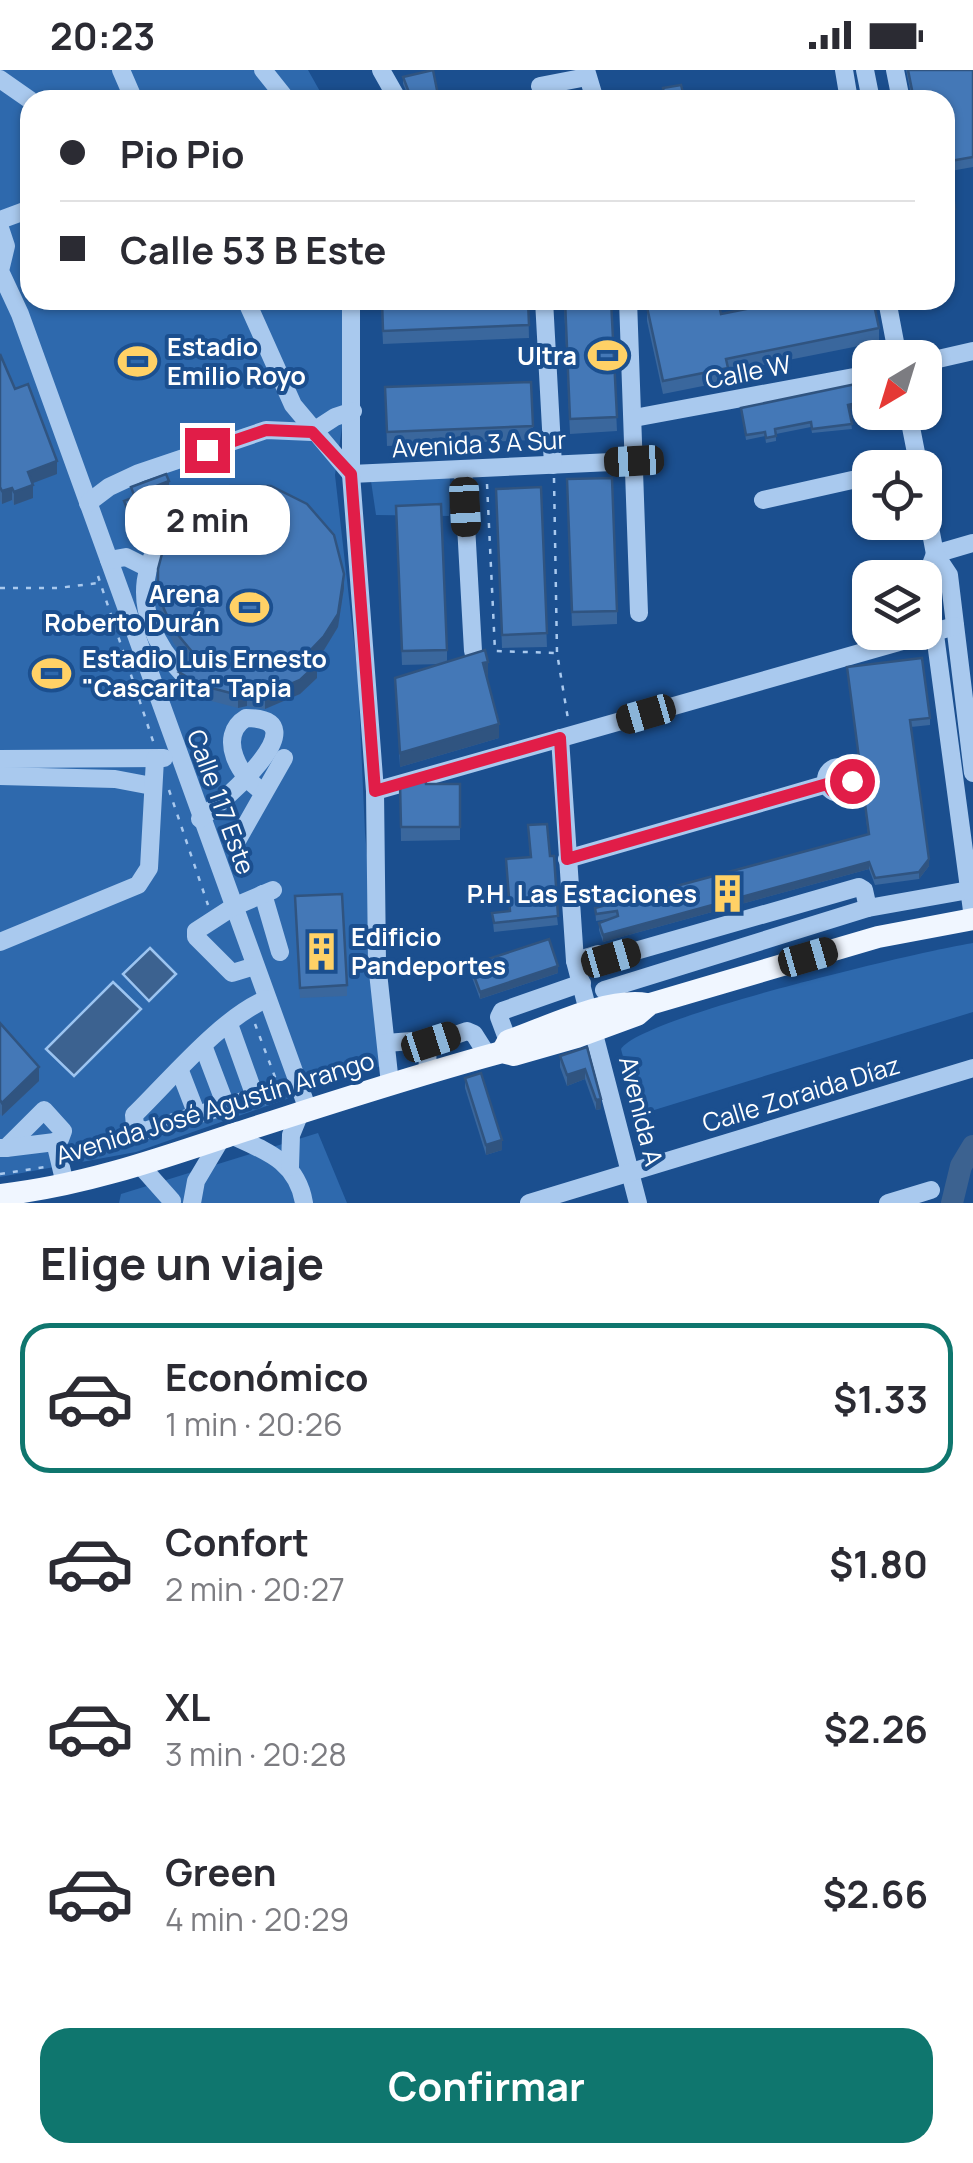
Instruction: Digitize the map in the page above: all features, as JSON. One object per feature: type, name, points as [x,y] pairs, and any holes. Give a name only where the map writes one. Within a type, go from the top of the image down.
[{"type":"main road","name":"Avenida José Agustín Arango","points":[[8,1197],[73,1190],[304,1111],[592,1022],[634,1002],[650,1004],[878,937],[973,918]]},
{"type":"street","points":[[263,70],[279,90]]},
{"type":"street","points":[[540,86],[587,74]]},
{"type":"street","name":"Calle 117 Este","points":[[0,228],[6,246],[0,272],[20,314],[109,560],[164,758],[200,818],[304,1111]]},
{"type":"street","points":[[250,310],[293,405],[351,474]]},
{"type":"street","points":[[351,310],[351,474],[375,791],[378,963],[390,1084]]},
{"type":"street","points":[[545,310],[553,465]]},
{"type":"street","points":[[629,310],[640,613]]},
{"type":"street","points":[[889,310],[895,340]]},
{"type":"street","points":[[942,358],[973,350]]},
{"type":"street","name":"Calle W","points":[[634,418],[852,377]]},
{"type":"street","points":[[88,502],[139,473],[266,430],[312,432],[335,416],[353,411]]},
{"type":"street","name":"Avenida 3 A Sur","points":[[351,474],[463,472],[634,461]]},
{"type":"street","points":[[463,472],[474,651]]},
{"type":"street","points":[[763,500],[852,480]]},
{"type":"street","points":[[182,672],[164,654],[152,633],[145,610],[148,568],[176,522],[207,504]]},
{"type":"street","points":[[932,540],[935,554],[949,575],[973,773]]},
{"type":"street","points":[[935,554],[973,543]]},
{"type":"street","points":[[933,560],[935,554]]},
{"type":"street","points":[[109,560],[126,558],[148,568]]},
{"type":"street","points":[[942,630],[955,626]]},
{"type":"street","points":[[375,791],[871,650]]},
{"type":"street","points":[[937,650],[973,918]]},
{"type":"street","points":[[947,732],[970,730]]},
{"type":"street","name":"Avenida A","points":[[567,736],[567,859],[575,960],[638,1203]]},
{"type":"street","points":[[0,942],[138,885],[149,868],[164,758],[116,759],[80,768],[5,767]]},
{"type":"street","points":[[238,838],[284,758]]},
{"type":"street","points":[[116,759],[116,779]]},
{"type":"street","points":[[80,768],[161,788]]},
{"type":"street","points":[[200,818],[246,776],[250,784],[264,792]]},
{"type":"street","points":[[567,859],[827,784]]},
{"type":"street","points":[[575,960],[598,954],[611,958],[858,886],[864,890],[868,908]]},
{"type":"street","points":[[604,990],[868,908],[969,890]]},
{"type":"street","points":[[255,966],[232,973],[196,937],[200,926],[233,906],[268,892],[280,952]]},
{"type":"street","points":[[499,1050],[502,1011],[582,983]]},
{"type":"street","points":[[228,1024],[253,1091],[250,1098],[144,1131],[136,1126],[134,1116],[228,1024],[248,1007],[267,999]]},
{"type":"street","points":[[386,1043],[412,1041],[427,1046],[471,1031],[499,1050]]},
{"type":"street","points":[[427,1046],[428,1073]]},
{"type":"street","points":[[204,1048],[226,1106]]},
{"type":"street","name":"Calle Zoraida Díaz","points":[[529,1203],[973,1068]]},
{"type":"street","points":[[180,1071],[197,1115]]},
{"type":"street","points":[[156,1094],[169,1123]]},
{"type":"street","points":[[44,1110],[63,1131],[60,1140],[54,1142],[3,1148],[44,1110]]},
{"type":"street","points":[[290,1167],[291,1136],[304,1111]]},
{"type":"street","points":[[140,1165],[171,1202],[196,1182],[226,1137],[276,1155],[290,1167],[301,1185],[304,1203]]},
{"type":"street","points":[[54,1142],[73,1190]]},
{"type":"street","points":[[192,1203],[196,1182]]},
{"type":"street","points":[[888,1203],[931,1190]]},
{"type":"path","points":[[553,465],[557,653],[567,736]]},
{"type":"path","points":[[486,470],[495,650],[557,653]]},
{"type":"path","points":[[0,588],[100,583],[164,758]]},
{"type":"path","points":[[161,788],[213,918]]},
{"type":"path","points":[[248,1007],[278,1085],[271,1122]]},
{"type":"shaded area","points":[[0,70],[308,70],[319,90],[20,90],[20,310],[344,310],[347,394],[335,475],[358,677],[365,833],[386,1064],[136,1152],[0,1177]]},
{"type":"shaded area","points":[[450,477],[449,516],[376,515],[371,481]]},
{"type":"shaded area","points":[[973,943],[973,1012],[638,1115],[621,1049],[639,1036],[677,1020],[785,987]]},
{"type":"shaded area","points":[[150,948],[176,974],[149,1001],[123,974]]},
{"type":"shaded area","points":[[113,982],[141,1009],[74,1076],[46,1049]]},
{"type":"shaded area","points":[[318,1133],[347,1203],[119,1203],[121,1194]]},
{"type":"building","points":[[433,70],[437,90],[408,90],[403,77]]},
{"type":"building","points":[[908,70],[973,70],[973,157],[955,160],[955,90],[912,90]]},
{"type":"building","points":[[681,85],[682,90],[664,90]]},
{"type":"building","points":[[382,310],[528,310],[529,325],[383,331]]},
{"type":"building","points":[[565,310],[612,310],[617,417],[570,419]]},
{"type":"building","points":[[648,310],[720,310],[721,314],[741,310],[875,310],[879,328],[726,359],[728,368],[663,381]]},
{"type":"building","points":[[0,354],[15,389],[28,384],[57,461],[28,472],[33,485],[14,492],[12,488],[2,491],[0,487]]},
{"type":"building","points":[[531,382],[533,426],[387,432],[385,387]]},
{"type":"building","points":[[852,385],[852,404],[848,405],[852,424],[812,429],[811,422],[775,429],[776,436],[766,438],[765,432],[746,435],[741,408]]},
{"type":"building","points":[[166,474],[169,481],[134,495],[131,487]]},
{"type":"building","points":[[612,478],[617,611],[572,612],[567,479]]},
{"type":"building","name":"Arena Roberto Durán","points":[[271,486],[307,504],[334,535],[344,574],[338,614],[306,655],[317,664],[300,680],[265,695],[238,695],[200,685],[179,672],[193,665],[193,653],[174,630],[158,589],[163,550],[174,532],[214,500],[219,489]]},
{"type":"building","points":[[541,487],[547,633],[502,635],[496,489]]},
{"type":"building","points":[[140,495],[152,530],[142,543],[124,501]]},
{"type":"building","points":[[441,504],[447,650],[402,651],[396,506]]},
{"type":"building","points":[[485,650],[488,662],[483,663],[499,724],[400,753],[395,678]]},
{"type":"building","points":[[922,658],[930,718],[910,720],[929,859],[919,872],[875,878],[869,862],[603,935],[599,923],[618,916],[617,911],[596,914],[595,908],[869,834],[847,667]]},
{"type":"building","points":[[425,776],[426,784],[460,784],[460,827],[401,827],[400,783]]},
{"type":"building","points":[[547,824],[550,856],[554,856],[558,916],[494,923],[492,913],[510,911],[506,859],[531,857],[528,825]]},
{"type":"building","name":"Edificio Pandeportes","points":[[342,894],[347,985],[300,988],[295,896]]},
{"type":"building","points":[[549,939],[558,966],[480,992],[470,965]]},
{"type":"building","points":[[0,1023],[39,1067],[2,1103],[0,1100]]},
{"type":"building","points":[[587,1047],[601,1099],[596,1100],[585,1069],[567,1075],[560,1056]]},
{"type":"building","points":[[481,1073],[502,1140],[486,1145],[465,1078]]},
{"type":"waterway","points":[[952,1203],[961,1166],[973,1146]]},
{"type":"place","name":"Ultra","points":[[607,356]]},
{"type":"place","name":"Estadio Emilio Royo","points":[[137,361]]},
{"type":"place","name":"Arena Roberto Durán","points":[[250,608]]},
{"type":"place","name":"Estadio Luis Ernesto \"Cascarita\" Tapia","points":[[52,673]]},
{"type":"place","name":"P.H. Las Estaciones","points":[[727,894]]},
{"type":"place","name":"Edificio Pandeportes","points":[[321,951]]},
{"type":"route","points":[[207,450],[266,430],[312,432],[351,474],[375,791],[560,738],[567,859],[827,784],[832,791],[845,792],[852,781]]}]
